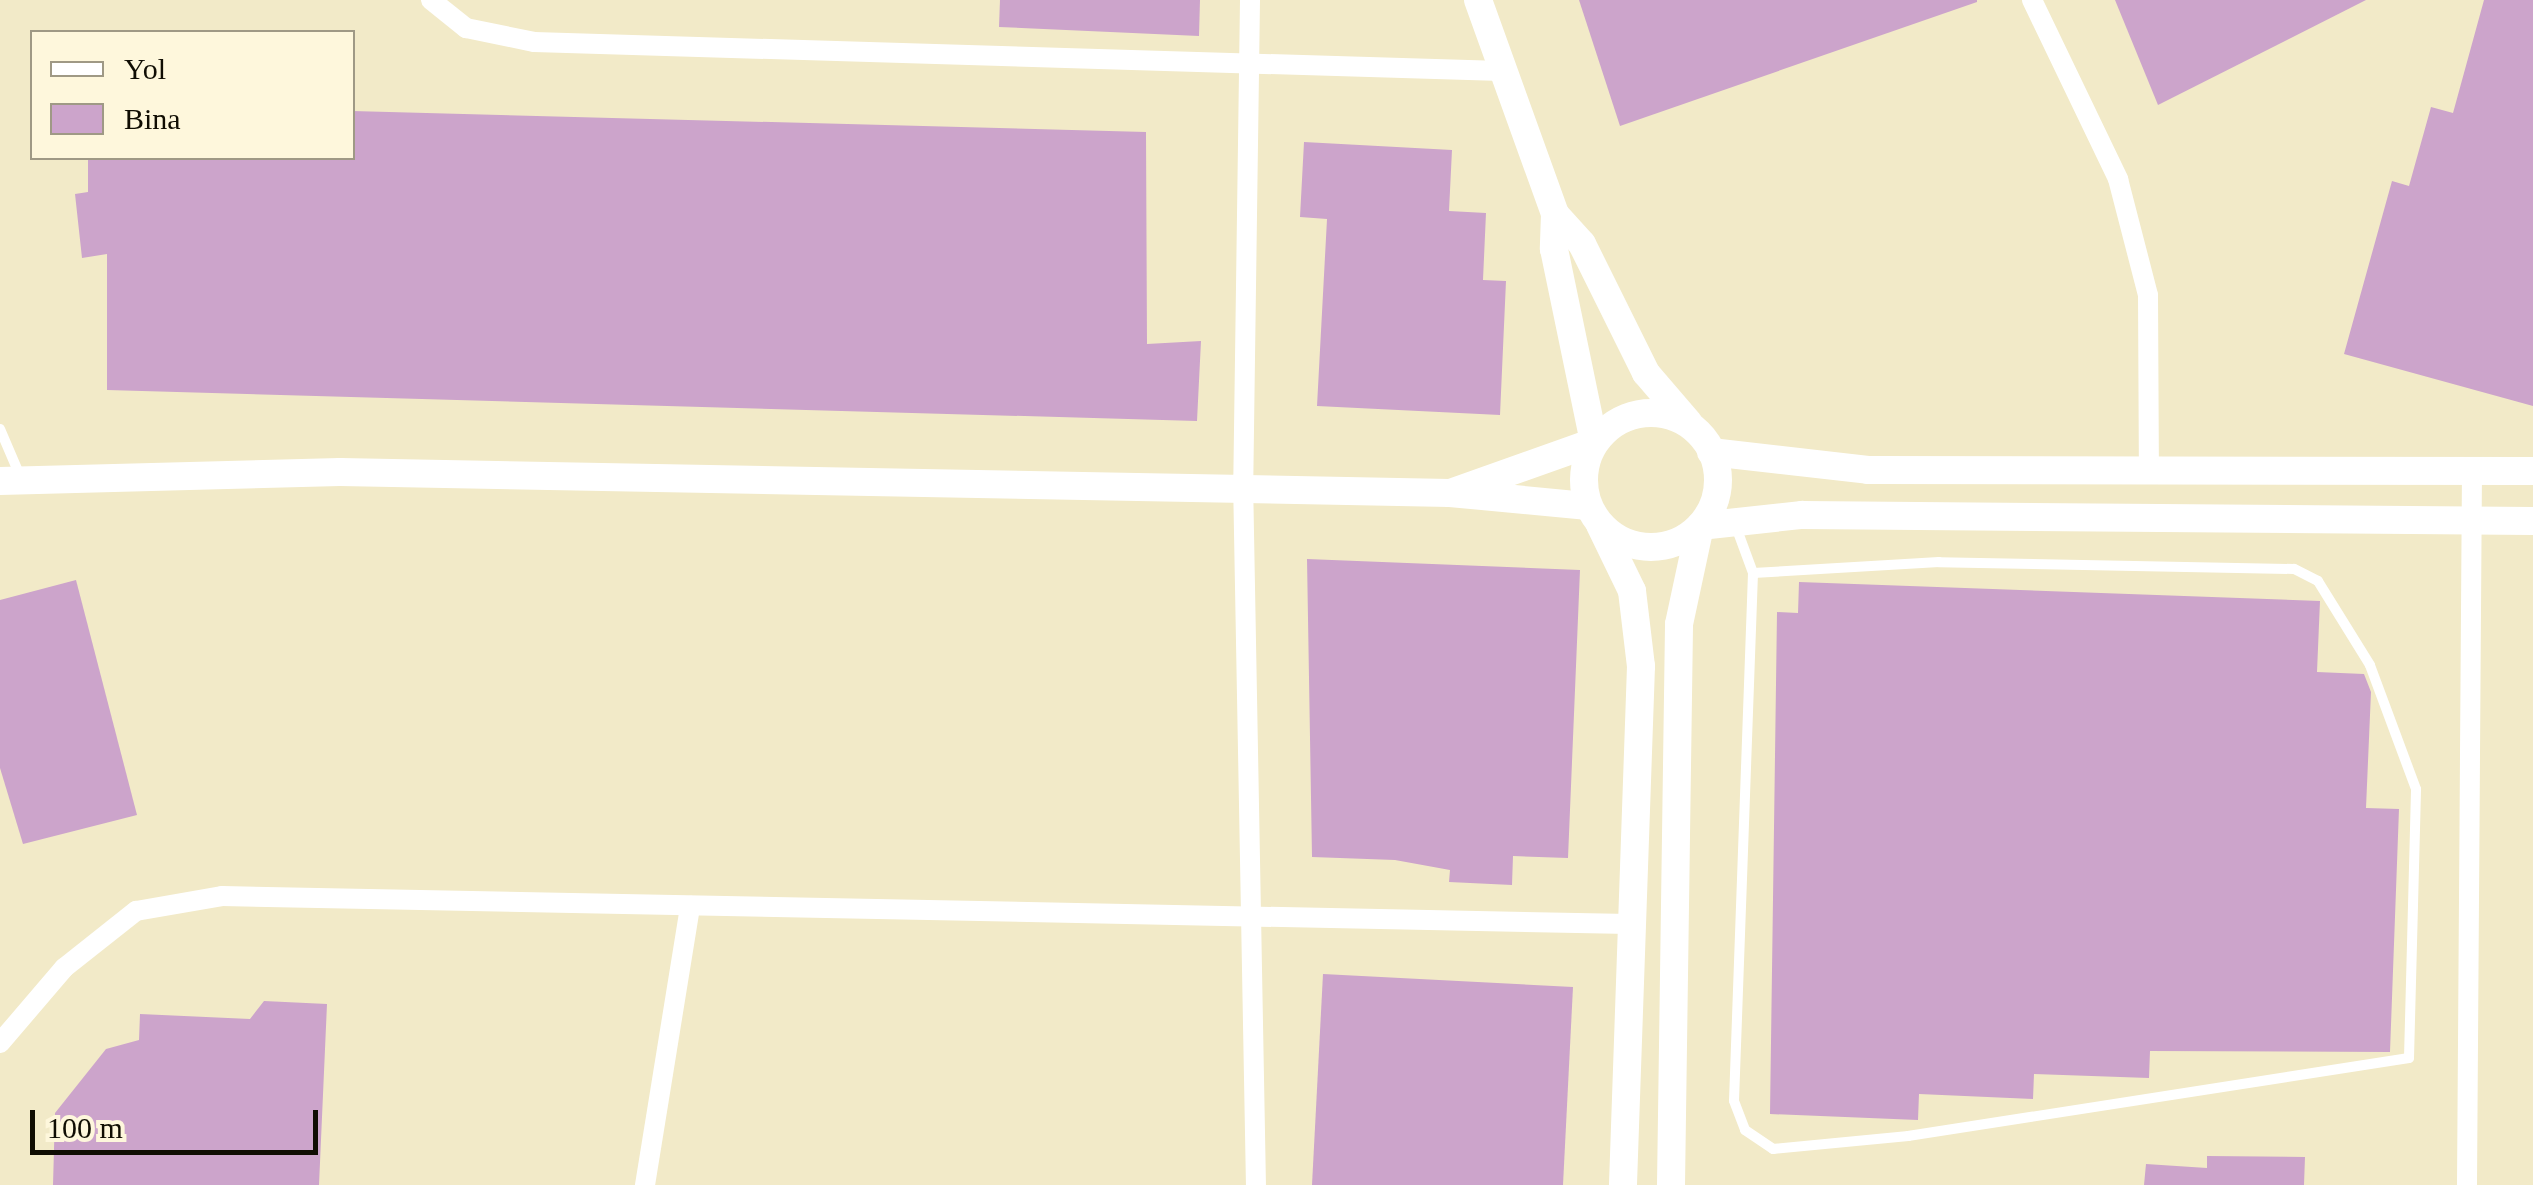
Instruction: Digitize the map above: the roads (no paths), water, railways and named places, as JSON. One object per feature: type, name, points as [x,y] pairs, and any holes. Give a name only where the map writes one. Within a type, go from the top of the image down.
[{"type":"street","points":[[431,0],[466,28],[534,42],[1249,58],[1502,71]]},
{"type":"street","points":[[1250,0],[1243,495],[1256,1185]]},
{"type":"street","points":[[1478,0],[1555,214],[1594,442],[1583,485],[1594,516],[1632,591],[1641,666],[1624,1185]]},
{"type":"street","points":[[2032,0],[2118,180],[2148,294],[2149,470]]},
{"type":"street","points":[[1555,214],[1582,244],[1646,373],[1711,452],[1718,486],[1700,526],[1678,624],[1671,1185]]},
{"type":"street","points":[[1450,493],[1594,442],[1609,426],[1651,412],[1693,427]]},
{"type":"street","points":[[1711,452],[1868,470],[2533,472]]},
{"type":"street","points":[[2467,1185],[2472,471]]},
{"type":"street","points":[[11,480],[340,472],[1243,495],[1450,493],[1594,516],[1639,547],[1672,543],[1700,526],[1802,516],[2533,521]]},
{"type":"street","points":[[0,1044],[64,968],[136,911],[222,896],[1630,924]]},
{"type":"street","points":[[645,1185],[690,906]]},
{"type":"lane","points":[[0,429],[11,480]]},
{"type":"lane","points":[[1735,523],[1753,574],[1734,1101],[1745,1130],[1773,1149],[1908,1136],[2409,1058],[2416,789],[2370,665],[2318,581],[2294,569],[1978,563],[1773,566],[1753,574]]}]
